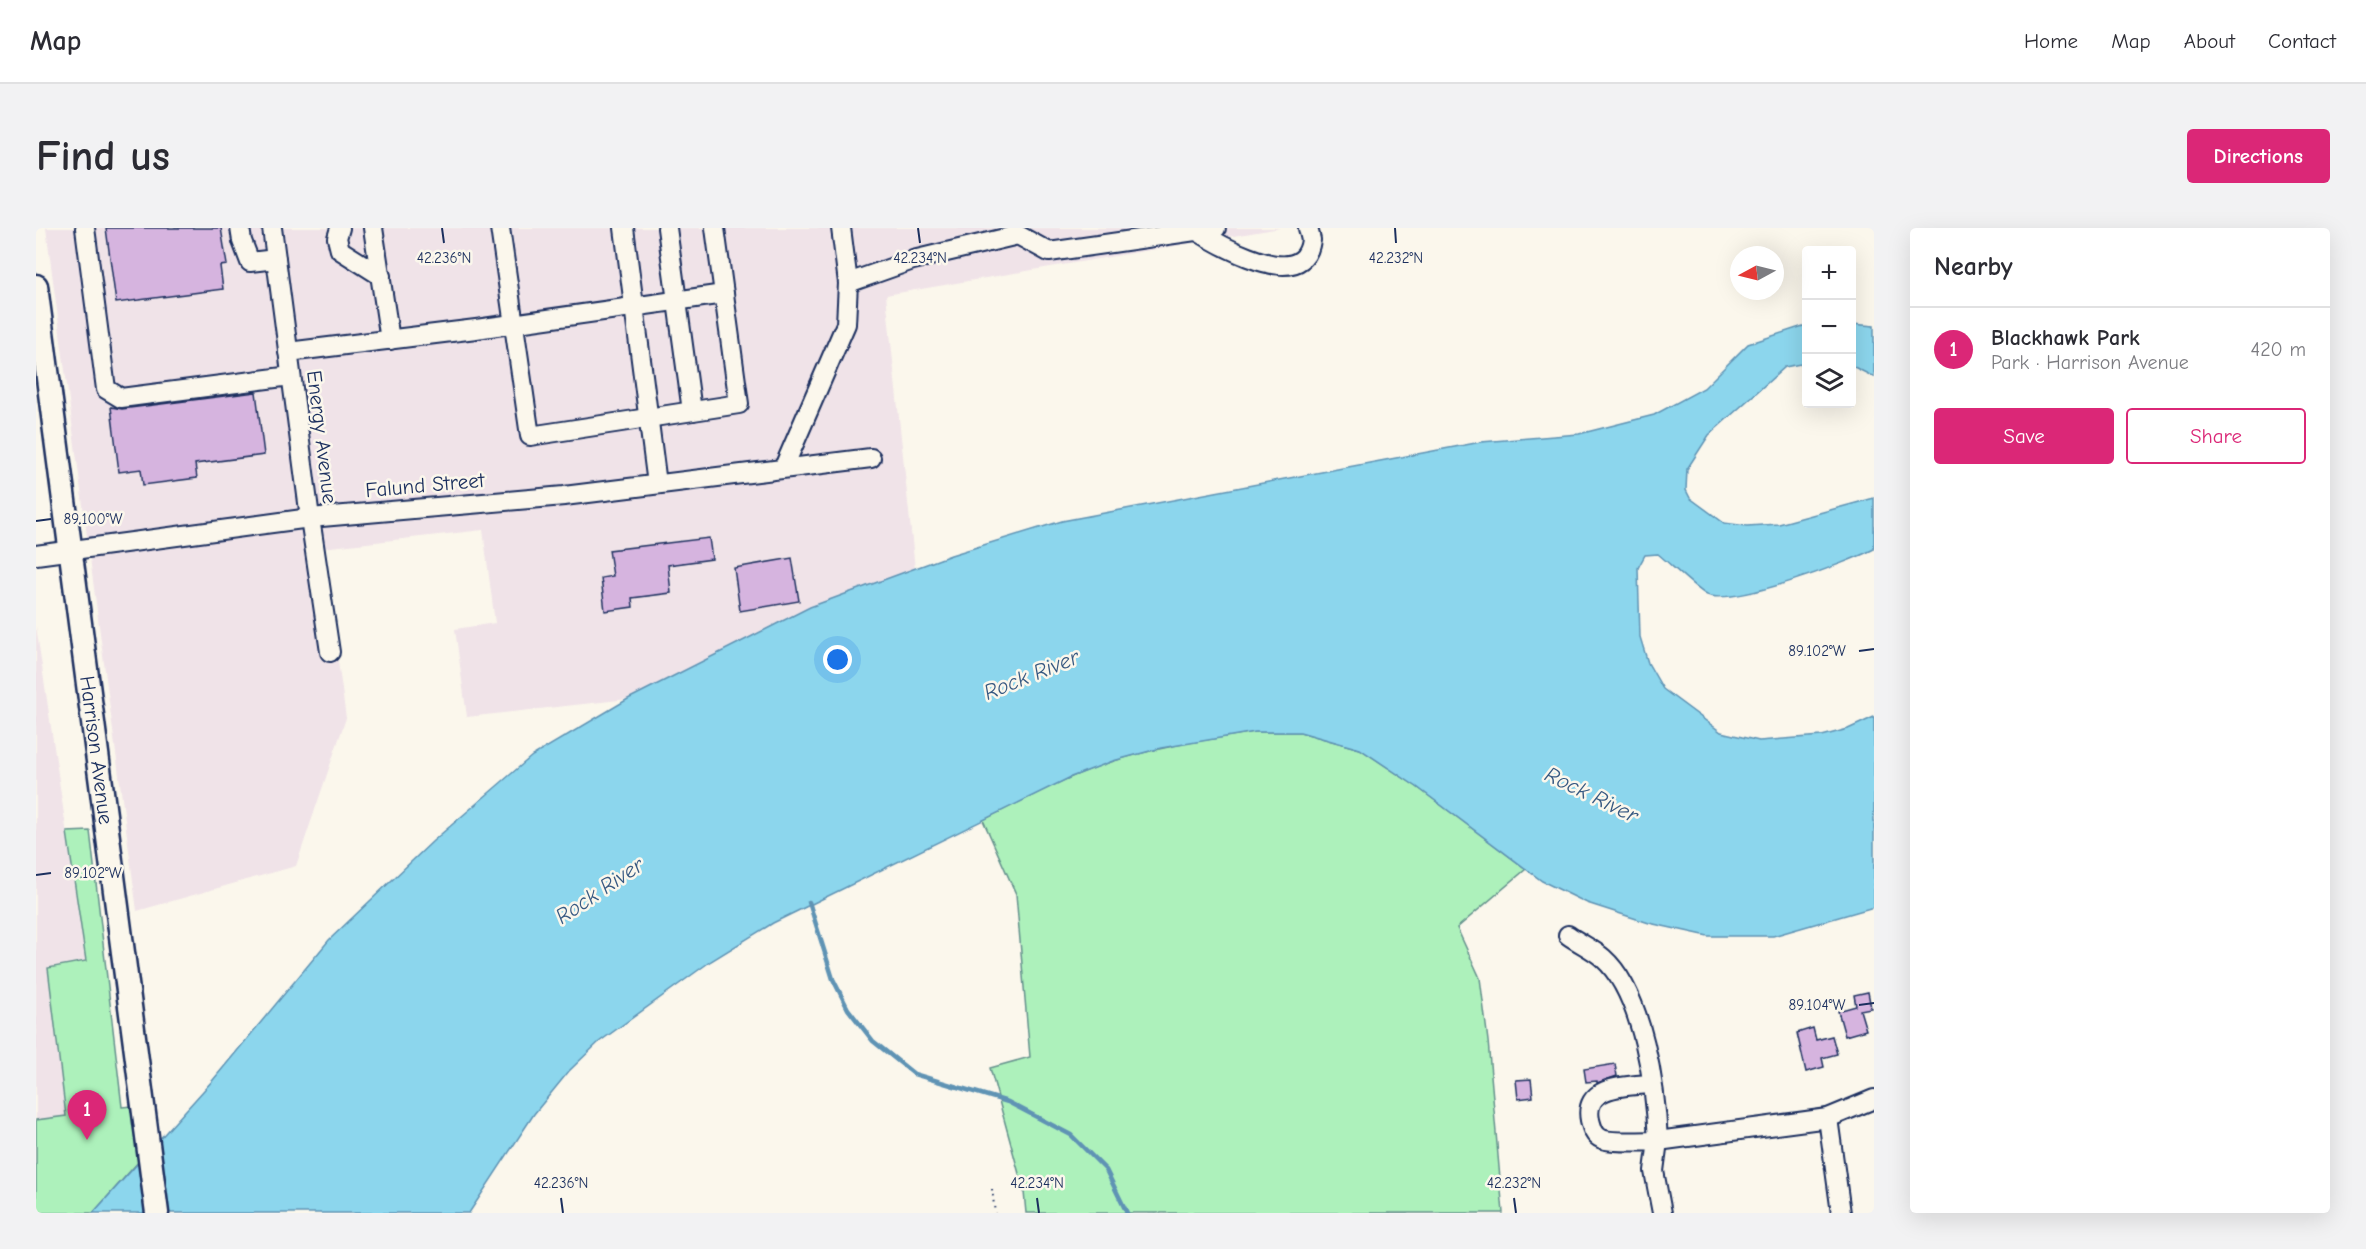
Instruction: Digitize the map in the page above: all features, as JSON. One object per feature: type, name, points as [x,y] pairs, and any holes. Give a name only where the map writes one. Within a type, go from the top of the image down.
[{"type":"main road","name":"Harrison Avenue","points":[[36,286],[157,1213]]},
{"type":"street","points":[[85,228],[106,388],[120,398],[291,376]]},
{"type":"street","points":[[240,228],[250,262],[276,259]]},
{"type":"street","name":"Energy Avenue","points":[[272,228],[309,518],[330,652]]},
{"type":"street","points":[[340,228],[337,238],[340,250],[381,276]]},
{"type":"street","points":[[373,228],[390,340]]},
{"type":"street","points":[[500,228],[530,436],[739,404],[715,228]]},
{"type":"street","points":[[624,228],[657,484]]},
{"type":"street","points":[[667,228],[692,411]]},
{"type":"street","points":[[784,467],[846,324],[848,283],[841,228]]},
{"type":"street","points":[[848,283],[913,260],[1020,232],[1049,252],[1216,228]]},
{"type":"street","points":[[1197,231],[1214,242],[1266,263],[1284,266],[1293,265],[1304,258],[1311,240],[1308,228]]},
{"type":"street","points":[[288,352],[515,324],[724,294]]},
{"type":"street","name":"Falund Street","points":[[36,555],[309,518],[564,496],[871,458]]},
{"type":"street","points":[[1568,935],[1603,958],[1622,981],[1636,1015],[1651,1083],[1658,1141],[1654,1171],[1662,1213]]},
{"type":"street","points":[[1651,1083],[1604,1091],[1593,1097],[1589,1107],[1594,1133],[1603,1140],[1658,1141],[1828,1118],[1874,1099]]},
{"type":"street","points":[[1828,1118],[1841,1213]]},
{"type":"path","points":[[992,1189],[996,1213]]},
{"type":"shaded area","points":[[46,228],[1280,228],[886,295],[915,569],[810,607],[628,699],[467,717],[455,629],[495,623],[483,530],[322,548],[346,718],[296,866],[137,911]]},
{"type":"shaded area","points":[[36,626],[86,962],[48,968],[66,1116],[36,1120]]},
{"type":"green space","points":[[1255,732],[1300,732],[1360,749],[1417,787],[1526,869],[1457,928],[1480,978],[1488,1041],[1503,1213],[1026,1213],[1024,1192],[990,1068],[1030,1057],[1016,894],[983,820],[1064,780],[1114,761],[1166,747]]},
{"type":"green space","points":[[90,831],[122,1107],[133,1106],[140,1160],[93,1213],[36,1213],[36,1120],[66,1116],[48,968],[86,961],[67,832]]},
{"type":"water","points":[[1856,324],[1874,326],[1874,377],[1856,368]]},
{"type":"water","name":"Rock River","points":[[1802,326],[1802,364],[1785,367],[1709,435],[1687,469],[1686,490],[1690,498],[1724,523],[1747,526],[1779,524],[1874,498],[1874,549],[1840,564],[1765,589],[1721,597],[1707,595],[1658,554],[1645,555],[1638,568],[1640,637],[1648,663],[1663,689],[1721,732],[1759,741],[1822,736],[1848,729],[1874,717],[1874,907],[1773,936],[1708,936],[1649,923],[1587,903],[1542,881],[1417,787],[1360,749],[1300,732],[1255,732],[1161,748],[1113,761],[1071,777],[773,923],[711,961],[599,1042],[569,1071],[534,1114],[469,1213],[93,1213],[213,1080],[329,940],[433,841],[532,756],[628,699],[810,607],[951,555],[1062,521],[1481,442],[1579,434],[1654,415],[1704,388],[1748,344]]},
{"type":"building","points":[[106,228],[221,228],[227,265],[220,266],[223,289],[116,303]]},
{"type":"building","points":[[256,392],[264,455],[195,464],[197,478],[143,485],[141,469],[119,472],[111,407],[122,409]]},
{"type":"building","points":[[709,538],[712,559],[668,565],[671,593],[632,598],[633,607],[605,611],[601,578],[613,576],[609,550]]},
{"type":"building","points":[[792,558],[799,601],[740,611],[734,568]]},
{"type":"building","points":[[1868,992],[1871,1008],[1860,1010],[1866,1030],[1845,1036],[1838,1011],[1856,1006],[1854,995]]},
{"type":"building","points":[[1813,1028],[1816,1040],[1832,1036],[1837,1054],[1822,1058],[1824,1067],[1806,1072],[1797,1033]]},
{"type":"building","points":[[1615,1064],[1617,1076],[1597,1083],[1597,1081],[1586,1082],[1584,1069]]},
{"type":"building","points":[[1531,1079],[1533,1097],[1518,1099],[1516,1080]]},
{"type":"waterway","points":[[809,902],[833,979],[848,1009],[873,1041],[914,1074],[1008,1102],[1071,1135],[1106,1170],[1127,1213]]},
{"type":"place","name":"Blackhawk Park","points":[[87,1140]]}]
